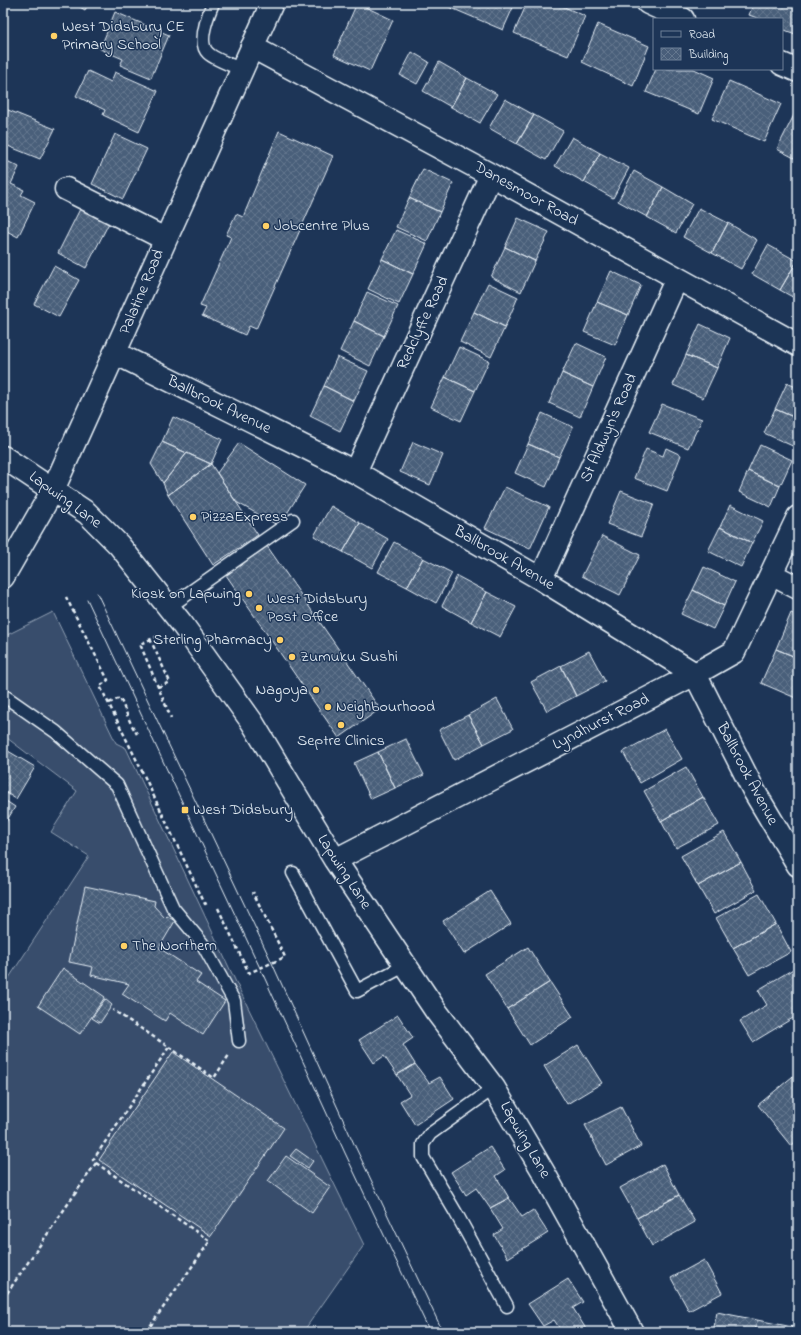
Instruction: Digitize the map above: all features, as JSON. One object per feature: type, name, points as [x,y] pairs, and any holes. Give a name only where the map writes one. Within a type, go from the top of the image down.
[{"type":"street","name":"Palatine Road","points":[[3,577],[53,490],[241,69],[272,3]]},
{"type":"street","points":[[648,3],[681,18]]},
{"type":"street","name":"Danesmoor Road","points":[[252,47],[491,175],[798,345]]},
{"type":"street","points":[[783,64],[798,71]]},
{"type":"street","name":"Redclyffe Road","points":[[355,472],[491,175]]},
{"type":"street","points":[[66,188],[165,240]]},
{"type":"street","name":"St Aldwyn's Road","points":[[541,579],[677,278]]},
{"type":"street","name":"Ballbrook Avenue","points":[[115,353],[355,472],[541,579],[695,674],[754,791],[798,865]]},
{"type":"street","name":"Lapwing Lane","points":[[3,457],[88,513],[119,544],[169,608],[252,722],[335,860],[436,1010],[494,1088],[544,1172],[632,1332]]},
{"type":"street","name":"Lyndhurst Road","points":[[335,860],[695,674],[734,652],[798,517]]},
{"type":"street","points":[[771,574],[798,588]]},
{"type":"lane","points":[[213,3],[207,18],[203,44],[208,53],[241,69]]},
{"type":"lane","points":[[169,608],[293,520]]},
{"type":"lane","points":[[3,695],[56,732],[117,785],[173,908],[202,942],[234,1001],[239,1041]]},
{"type":"lane","points":[[293,873],[357,991],[406,966]]},
{"type":"lane","points":[[494,1088],[430,1134],[423,1144],[423,1157],[456,1213],[507,1306]]},
{"type":"path","points":[[66,597],[108,680],[100,686],[205,904],[209,902]]},
{"type":"path","points":[[158,636],[140,644],[171,718]]},
{"type":"path","points":[[150,639],[170,682],[158,687]]},
{"type":"path","points":[[109,703],[120,698],[130,724],[137,734]]},
{"type":"path","points":[[218,908],[249,973],[285,957],[253,892]]},
{"type":"path","points":[[113,1010],[214,1078],[239,1041]]},
{"type":"path","points":[[146,1332],[210,1241],[93,1160],[169,1047]]},
{"type":"path","points":[[3,1299],[96,1163]]},
{"type":"shaded area","name":"The Northern","points":[[53,612],[116,743],[126,748],[242,995],[364,1245],[303,1332],[3,1332],[3,987],[89,856],[51,832],[77,791],[3,735],[3,637]]},
{"type":"building","points":[[73,3],[89,3],[85,10]]},
{"type":"building","points":[[357,3],[393,20],[370,71],[334,55]]},
{"type":"building","points":[[451,3],[515,3],[503,30],[449,7]]},
{"type":"building","points":[[527,3],[555,3],[585,16],[568,56],[514,33]]},
{"type":"building","points":[[754,3],[798,3],[798,35],[783,29],[783,18],[757,18],[749,15]]},
{"type":"building","points":[[115,12],[169,35],[151,78],[120,65],[123,59],[100,49]]},
{"type":"building","points":[[598,24],[649,46],[633,86],[582,62]]},
{"type":"building","points":[[412,52],[429,62],[417,84],[400,75]]},
{"type":"building","points":[[439,62],[467,78],[451,107],[423,91]]},
{"type":"building","points":[[656,70],[696,70],[714,78],[699,114],[646,92]]},
{"type":"building","points":[[88,71],[111,82],[115,72],[158,91],[139,132],[103,115],[105,110],[76,96]]},
{"type":"building","points":[[467,78],[497,94],[480,123],[451,107]]},
{"type":"building","points":[[729,81],[781,104],[764,142],[712,119]]},
{"type":"building","points":[[505,99],[534,115],[517,144],[489,128]]},
{"type":"building","points":[[3,108],[55,129],[40,159],[3,144]]},
{"type":"building","points":[[795,113],[798,115],[798,160],[777,149]]},
{"type":"building","points":[[534,115],[563,131],[546,160],[517,144]]},
{"type":"building","name":"Jobcentre Plus","points":[[279,131],[333,156],[256,329],[249,326],[245,335],[202,316],[206,308],[200,306],[231,237],[226,235],[236,214],[243,217]]},
{"type":"building","points":[[115,134],[147,149],[123,199],[92,184]]},
{"type":"building","points":[[572,137],[600,153],[584,182],[555,166]]},
{"type":"building","points":[[600,153],[629,168],[613,198],[584,182]]},
{"type":"building","points":[[3,159],[19,167],[11,184],[24,190],[21,195],[35,202],[18,237],[3,229]]},
{"type":"building","points":[[423,169],[453,183],[440,212],[409,198]]},
{"type":"building","points":[[634,171],[663,187],[647,217],[618,201]]},
{"type":"building","points":[[663,187],[692,204],[676,233],[647,217]]},
{"type":"building","points":[[409,198],[440,212],[427,241],[396,227]]},
{"type":"building","points":[[82,205],[111,219],[86,268],[58,253]]},
{"type":"building","points":[[699,208],[728,223],[712,253],[683,237]]},
{"type":"building","points":[[518,218],[549,232],[535,261],[505,247]]},
{"type":"building","points":[[728,223],[757,240],[741,269],[712,253]]},
{"type":"building","points":[[396,230],[427,244],[413,274],[382,259]]},
{"type":"building","points":[[768,245],[797,261],[780,290],[752,274]]},
{"type":"building","points":[[505,247],[535,261],[521,292],[491,277]]},
{"type":"building","points":[[382,259],[413,274],[399,304],[368,289]]},
{"type":"building","points":[[798,261],[798,300],[780,290]]},
{"type":"building","points":[[54,266],[79,280],[59,317],[34,304]]},
{"type":"building","points":[[611,271],[641,285],[628,315],[597,302]]},
{"type":"building","points":[[488,283],[518,297],[505,327],[474,312]]},
{"type":"building","points":[[367,292],[398,306],[384,336],[354,321]]},
{"type":"building","points":[[597,302],[628,315],[615,345],[584,332]]},
{"type":"building","points":[[474,312],[505,327],[491,357],[460,342]]},
{"type":"building","points":[[354,321],[384,336],[370,366],[340,351]]},
{"type":"building","points":[[700,324],[730,338],[717,368],[686,355]]},
{"type":"building","points":[[576,343],[606,357],[593,387],[562,373]]},
{"type":"building","points":[[459,347],[489,361],[475,391],[445,377]]},
{"type":"building","points":[[686,355],[717,368],[703,398],[673,385]]},
{"type":"building","points":[[337,357],[368,371],[354,401],[324,386]]},
{"type":"building","points":[[562,373],[593,387],[580,417],[549,403]]},
{"type":"building","points":[[445,377],[475,391],[461,421],[431,407]]},
{"type":"building","points":[[787,383],[798,388],[798,419],[775,409]]},
{"type":"building","points":[[324,386],[354,401],[340,431],[310,416]]},
{"type":"building","points":[[662,404],[702,419],[688,448],[649,432]]},
{"type":"building","points":[[775,409],[798,419],[797,448],[764,433]]},
{"type":"building","points":[[542,413],[573,427],[559,457],[528,444]]},
{"type":"building","points":[[173,417],[222,439],[211,464],[162,442]]},
{"type":"building","points":[[162,442],[187,453],[163,483],[151,464]]},
{"type":"building","points":[[413,442],[443,455],[430,485],[400,472]]},
{"type":"building","points":[[239,443],[305,485],[279,526],[236,502],[217,473]]},
{"type":"building","points":[[528,444],[559,457],[546,487],[515,473]]},
{"type":"building","points":[[760,445],[792,460],[780,486],[748,471]]},
{"type":"building","points":[[666,448],[681,455],[667,491],[634,478],[646,449],[663,456]]},
{"type":"building","points":[[187,453],[211,464],[168,495],[163,483]]},
{"type":"building","points":[[211,464],[258,535],[213,565],[168,495]]},
{"type":"building","points":[[748,471],[780,486],[771,507],[739,492]]},
{"type":"building","points":[[505,487],[549,507],[530,549],[485,528]]},
{"type":"building","points":[[621,491],[654,504],[641,537],[607,524]]},
{"type":"building","points":[[730,505],[763,521],[752,543],[720,527]]},
{"type":"building","points":[[331,506],[360,523],[343,552],[314,536]]},
{"type":"building","points":[[360,523],[388,539],[372,568],[343,552]]},
{"type":"building","points":[[720,527],[752,543],[741,567],[708,551]]},
{"type":"building","points":[[602,536],[640,555],[620,595],[582,576]]},
{"type":"building","points":[[394,542],[423,558],[407,587],[378,572]]},
{"type":"building","points":[[267,546],[380,709],[339,738],[226,575]]},
{"type":"building","points":[[423,558],[452,573],[436,603],[407,587]]},
{"type":"building","points":[[704,567],[735,582],[724,606],[693,590]]},
{"type":"building","points":[[457,576],[487,592],[471,622],[442,606]]},
{"type":"building","points":[[693,590],[724,606],[713,629],[681,614]]},
{"type":"building","points":[[487,592],[516,607],[500,637],[471,622]]},
{"type":"building","points":[[791,613],[798,616],[798,658],[776,649]]},
{"type":"building","points":[[776,649],[798,658],[798,699],[761,683]]},
{"type":"building","points":[[589,651],[605,681],[576,696],[561,666]]},
{"type":"building","points":[[561,666],[576,696],[547,711],[531,682]]},
{"type":"building","points":[[497,699],[513,729],[484,744],[468,715]]},
{"type":"building","points":[[468,715],[484,744],[454,760],[439,730]]},
{"type":"building","points":[[665,729],[682,759],[640,783],[623,752]]},
{"type":"building","points":[[406,739],[424,775],[395,788],[378,752]]},
{"type":"building","points":[[3,748],[35,767],[16,799],[3,791]]},
{"type":"building","points":[[378,752],[395,788],[371,799],[354,763]]},
{"type":"building","points":[[686,767],[703,797],[661,821],[644,791]]},
{"type":"building","points":[[703,797],[719,825],[676,848],[661,821]]},
{"type":"building","points":[[3,799],[15,807],[3,827]]},
{"type":"building","points":[[724,832],[741,862],[698,886],[681,856]]},
{"type":"building","points":[[741,862],[756,890],[714,914],[698,886]]},
{"type":"building","points":[[85,886],[155,901],[154,906],[165,918],[167,916],[175,921],[159,948],[201,975],[196,982],[225,1001],[203,1035],[170,1013],[165,1021],[122,994],[129,984],[91,975],[93,967],[69,962]]},
{"type":"building","points":[[490,891],[511,924],[464,954],[443,921]]},
{"type":"building","points":[[759,894],[776,924],[733,948],[716,918]]},
{"type":"building","points":[[776,924],[791,952],[749,975],[733,948]]},
{"type":"building","points":[[528,947],[550,982],[507,1009],[485,974]]},
{"type":"building","points":[[63,968],[105,997],[80,1034],[38,1006]]},
{"type":"building","points":[[795,968],[798,974],[798,1015],[753,1042],[740,1021],[767,1005],[758,990]]},
{"type":"building","points":[[550,982],[573,1017],[530,1045],[507,1009]]},
{"type":"building","points":[[105,999],[112,1005],[100,1023],[92,1018]]},
{"type":"building","points":[[398,1015],[413,1038],[403,1045],[415,1064],[397,1075],[384,1056],[374,1063],[359,1040]]},
{"type":"building","points":[[578,1045],[602,1083],[567,1104],[544,1066]]},
{"type":"building","points":[[173,1052],[284,1128],[211,1236],[99,1160]]},
{"type":"building","points":[[415,1064],[429,1083],[440,1077],[454,1099],[415,1125],[400,1101],[410,1095],[397,1075]]},
{"type":"building","points":[[798,1072],[798,1140],[791,1146],[758,1105]]},
{"type":"building","points":[[621,1107],[641,1146],[606,1165],[585,1125]]},
{"type":"building","points":[[490,1147],[505,1170],[496,1176],[509,1198],[490,1208],[476,1188],[466,1195],[451,1172]]},
{"type":"building","points":[[296,1149],[313,1161],[308,1168],[290,1156]]},
{"type":"building","points":[[286,1156],[330,1187],[312,1213],[268,1181]]},
{"type":"building","points":[[663,1164],[679,1195],[637,1218],[620,1188]]},
{"type":"building","points":[[679,1195],[695,1222],[652,1246],[637,1218]]},
{"type":"building","points":[[509,1198],[522,1217],[533,1210],[548,1233],[508,1258],[494,1235],[503,1229],[490,1208]]},
{"type":"building","points":[[704,1260],[722,1293],[689,1311],[671,1278]]},
{"type":"building","points":[[568,1279],[583,1302],[573,1308],[586,1329],[581,1332],[562,1332],[554,1320],[543,1326],[528,1304]]},
{"type":"building","points":[[717,1312],[757,1320],[755,1332],[713,1332]]},
{"type":"building","points":[[757,1320],[798,1328],[798,1332],[755,1332]]},
{"type":"tram line","points":[[97,593],[272,963],[355,1146],[443,1332]]},
{"type":"tram line","points":[[87,599],[430,1332]]},
{"type":"place","name":"West Didsbury CE Primary School","points":[[54,36]]},
{"type":"place","name":"Jobcentre Plus","points":[[266,226]]},
{"type":"place","name":"PizzaExpress","points":[[193,517]]},
{"type":"place","name":"Kiosk on Lapwing","points":[[249,594]]},
{"type":"place","name":"West Didsbury Post Office","points":[[259,608]]},
{"type":"place","name":"Sterling Pharmacy","points":[[280,640]]},
{"type":"place","name":"Zumuku Sushi","points":[[292,657]]},
{"type":"place","name":"Nagoya","points":[[316,690]]},
{"type":"place","name":"Neighbourhood","points":[[328,707]]},
{"type":"place","name":"Septre Clinics","points":[[341,725]]},
{"type":"place","name":"West Didsbury","points":[[185,810]]},
{"type":"place","name":"The Northern","points":[[124,946]]}]
